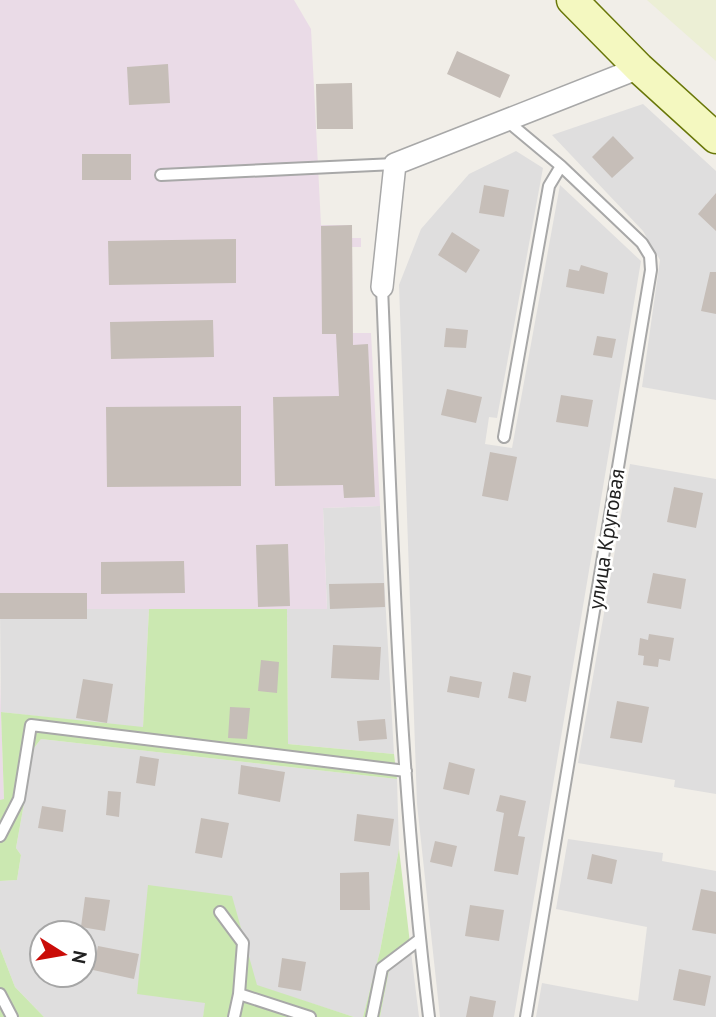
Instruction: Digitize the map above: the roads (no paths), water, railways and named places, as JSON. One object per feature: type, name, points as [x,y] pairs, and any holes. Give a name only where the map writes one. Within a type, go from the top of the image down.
[{"type":"street","points":[[572,0],[639,68],[716,138]]},
{"type":"street","points":[[383,287],[395,164],[639,68]]},
{"type":"lane","name":"улица Круговая","points":[[506,120],[561,166],[642,243],[650,256],[651,270],[526,1017]]},
{"type":"lane","points":[[161,175],[395,164]]},
{"type":"lane","points":[[504,437],[550,186],[561,166]]},
{"type":"lane","points":[[383,287],[394,573],[406,771],[419,940],[429,1017]]},
{"type":"lane","points":[[0,836],[19,799],[31,725],[406,771]]},
{"type":"lane","points":[[220,912],[243,943],[234,1017]]},
{"type":"lane","points":[[372,1017],[382,968],[419,940]]},
{"type":"lane","points":[[0,993],[12,1017]]},
{"type":"lane","points":[[239,993],[310,1017]]}]
